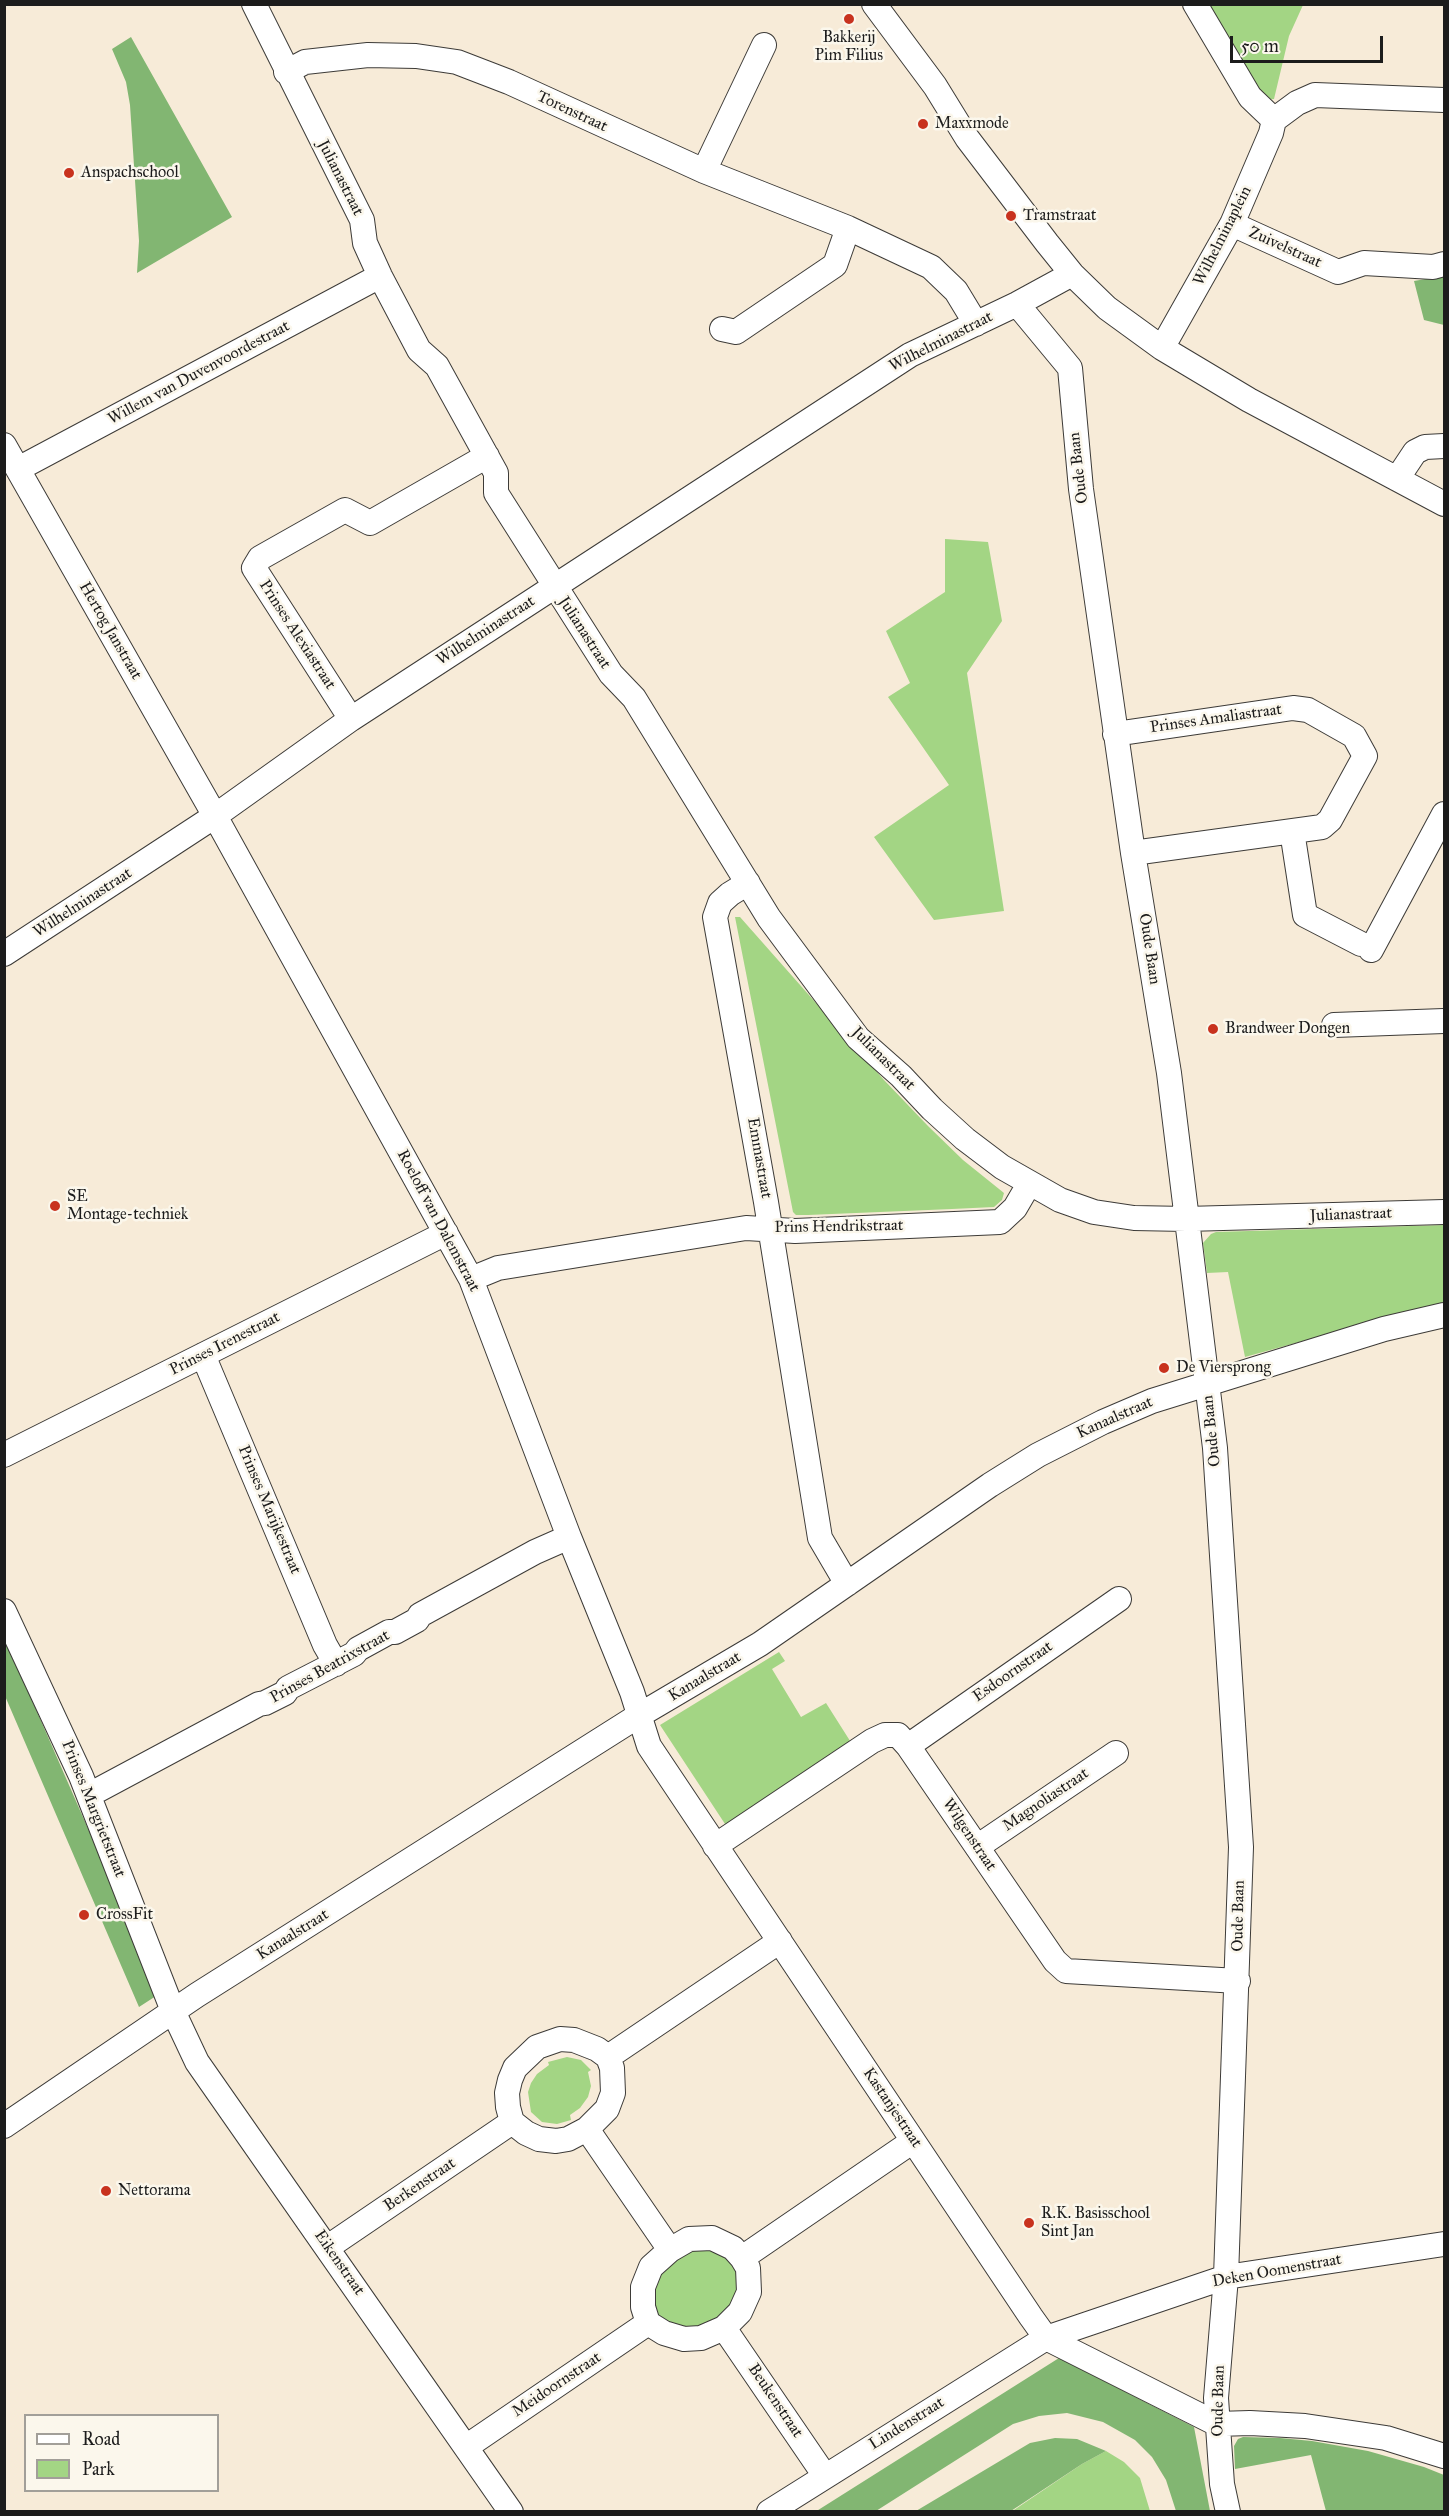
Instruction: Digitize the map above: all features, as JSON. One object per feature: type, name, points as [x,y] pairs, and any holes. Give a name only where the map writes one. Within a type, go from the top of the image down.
[{"type":"street","name":"Julianastraat","points":[[254,4],[362,220],[366,243],[380,276],[419,350],[437,366],[496,473],[496,493],[611,675],[634,698],[769,918],[858,1038],[901,1076],[965,1139],[1029,1184]]},
{"type":"street","points":[[874,4],[923,68],[967,138],[1072,274],[1107,308],[1162,348],[1249,400],[1444,504]]},
{"type":"street","points":[[1195,4],[1250,97],[1274,120],[1297,103],[1315,95],[1444,100]]},
{"type":"street","points":[[704,171],[764,45]]},
{"type":"street","name":"Torenstraat","points":[[286,72],[305,62],[368,55],[416,56],[457,62],[509,82],[704,171],[848,228],[931,267],[956,291],[976,324]]},
{"type":"street","name":"Wilhelminaplein","points":[[1162,348],[1232,225],[1271,133],[1274,120]]},
{"type":"street","name":"Zuivelstraat","points":[[1232,225],[1338,272],[1364,263],[1433,267],[1444,264]]},
{"type":"street","points":[[722,329],[736,332],[835,265],[848,228]]},
{"type":"street","name":"Wilhelminastraat","points":[[4,954],[215,816],[351,719],[910,355],[1017,304],[1072,274]]},
{"type":"street","name":"Willem van Duvenvoordestraat","points":[[18,470],[380,276]]},
{"type":"street","name":"Oude Baan","points":[[1017,304],[1070,368],[1081,489],[1115,734],[1168,1073],[1215,1448],[1241,1847],[1226,2277],[1216,2398],[1222,2484],[1228,2511]]},
{"type":"street","name":"Hertog Janstraat","points":[[4,446],[215,816]]},
{"type":"street","points":[[1398,479],[1415,452],[1425,447],[1444,446]]},
{"type":"street","name":"Prinses Alexiastraat","points":[[351,719],[254,568],[260,558],[345,510],[370,523],[487,456]]},
{"type":"street","name":"Prinses Amaliastraat","points":[[1115,734],[1293,708],[1308,710],[1354,736],[1365,756],[1330,820],[1322,826],[1133,853]]},
{"type":"street","points":[[1292,831],[1305,915],[1366,947],[1444,814]]},
{"type":"street","name":"Roeloff van Dalemstraat","points":[[215,816],[471,1279],[569,1537],[632,1692],[638,1716]]},
{"type":"street","name":"Emmastraat","points":[[748,883],[720,903],[715,916],[770,1229],[820,1538],[846,1584]]},
{"type":"street","points":[[1334,1025],[1444,1021]]},
{"type":"street","points":[[1029,1184],[1060,1200],[1094,1212],[1134,1218],[1186,1219]]},
{"type":"street","name":"Prins Hendrikstraat","points":[[471,1279],[498,1268],[746,1228],[795,1231],[1000,1222],[1015,1208],[1029,1184]]},
{"type":"street","name":"Julianastraat","points":[[1186,1219],[1444,1212]]},
{"type":"street","name":"Prinses Irenestraat","points":[[4,1455],[446,1233]]},
{"type":"street","name":"Kanaalstraat","points":[[4,2126],[173,2011],[638,1716],[760,1644],[1038,1455],[1103,1422],[1152,1401],[1384,1329],[1444,1316]]},
{"type":"street","name":"Prinses Marijkestraat","points":[[203,1355],[325,1645],[336,1664]]},
{"type":"street","name":"Prinses Beatrixstraat","points":[[88,1795],[336,1664],[354,1654],[358,1649],[417,1620],[420,1615],[525,1558],[569,1537]]},
{"type":"street","name":"Esdoornstraat","points":[[908,1746],[1119,1599]]},
{"type":"street","name":"Prinses Margrietstraat","points":[[4,1611],[88,1795],[173,2011]]},
{"type":"street","name":"Kastanjestraat","points":[[638,1716],[649,1746],[1046,2338],[1217,2424]]},
{"type":"street","points":[[715,1846],[872,1741],[885,1735],[898,1735],[908,1746]]},
{"type":"street","name":"Wilgenstraat","points":[[908,1746],[1055,1961],[1066,1971],[1238,1981]]},
{"type":"street","name":"Magnoliastraat","points":[[977,1847],[1116,1753]]},
{"type":"street","points":[[608,2057],[780,1941]]},
{"type":"street","name":"Eikenstraat","points":[[173,2011],[197,2062],[511,2511]]},
{"type":"street","points":[[560,2040],[574,2040],[597,2049],[608,2057],[612,2068],[613,2093],[607,2109],[587,2129],[568,2139],[539,2139],[526,2133],[512,2122],[507,2100],[510,2080],[515,2068],[537,2047],[560,2040]]},
{"type":"street","name":"Berkenstraat","points":[[328,2247],[512,2122]]},
{"type":"street","points":[[587,2129],[670,2250]]},
{"type":"street","points":[[742,2258],[913,2140]]},
{"type":"street","points":[[712,2238],[733,2248],[742,2258],[748,2268],[749,2292],[740,2313],[724,2328],[700,2338],[684,2339],[664,2333],[648,2323],[643,2307],[643,2287],[651,2267],[670,2250],[689,2239],[712,2238]]},
{"type":"street","name":"Deken Oomenstraat","points":[[1046,2338],[1226,2277],[1444,2244]]},
{"type":"street","name":"Meidoornstraat","points":[[466,2446],[648,2323]]},
{"type":"street","name":"Beukenstraat","points":[[724,2328],[825,2476]]},
{"type":"street","name":"Lindenstraat","points":[[768,2511],[1046,2338]]},
{"type":"street","points":[[1217,2424],[1305,2426],[1386,2438],[1444,2456]]},
{"type":"green space","points":[[1206,5],[1303,5],[1289,36],[1274,99],[1267,100],[1259,96]]},
{"type":"green space","points":[[131,37],[232,217],[137,273],[139,241],[130,105],[126,82],[112,49]]},
{"type":"green space","points":[[1443,276],[1444,325],[1424,320],[1414,281]]},
{"type":"green space","points":[[945,539],[988,542],[1002,621],[967,673],[1004,911],[934,920],[874,837],[949,785],[888,697],[910,683],[886,631],[945,592]]},
{"type":"green space","points":[[735,917],[740,917],[884,1080],[928,1126],[963,1160],[1004,1193],[1002,1200],[994,1207],[808,1215],[796,1215],[793,1212]]},
{"type":"green space","points":[[1444,1225],[1444,1302],[1245,1357],[1228,1272],[1207,1273],[1203,1243],[1216,1232]]},
{"type":"green space","points":[[4,1636],[103,1863],[156,1996],[139,2007],[5,1696]]},
{"type":"green space","points":[[779,1652],[785,1661],[772,1669],[801,1717],[826,1703],[852,1744],[727,1827],[660,1725]]},
{"type":"green space","points":[[567,2057],[581,2060],[591,2070],[588,2072],[591,2086],[588,2097],[580,2108],[570,2115],[571,2120],[557,2124],[542,2122],[531,2112],[528,2092],[531,2083],[537,2074],[549,2065],[548,2062]]},
{"type":"green space","points":[[708,2246],[735,2261],[738,2298],[713,2325],[680,2331],[657,2315],[651,2290],[653,2281],[674,2255]]},
{"type":"green space","points":[[1059,2358],[1194,2427],[1210,2511],[1176,2511],[1166,2480],[1152,2457],[1135,2440],[1103,2422],[1067,2413],[1039,2416],[1013,2424],[876,2511],[815,2512]]},
{"type":"green space","points":[[1243,2437],[1312,2441],[1368,2451],[1424,2467],[1444,2475],[1444,2511],[1326,2511],[1311,2455],[1235,2469],[1234,2446],[1238,2439]]},
{"type":"green space","points":[[1055,2438],[1077,2439],[1106,2451],[1082,2464],[1011,2511],[916,2511],[1030,2443]]},
{"type":"green space","points":[[1106,2451],[1124,2462],[1140,2478],[1150,2511],[1011,2512],[1082,2464]]},
{"type":"place","name":"Bakkerij Pim Filius","points":[[849,19]]},
{"type":"place","name":"Maxxmode","points":[[923,124]]},
{"type":"place","name":"Anspachschool","points":[[69,173]]},
{"type":"place","name":"Tramstraat","points":[[1011,216]]},
{"type":"place","name":"Brandweer Dongen","points":[[1213,1029]]},
{"type":"place","name":"SE Montage-techniek","points":[[55,1206]]},
{"type":"place","name":"De Viersprong","points":[[1164,1368]]},
{"type":"place","name":"CrossFit","points":[[84,1915]]},
{"type":"place","name":"Nettorama","points":[[106,2191]]},
{"type":"place","name":"R.K. Basisschool Sint Jan","points":[[1029,2223]]}]
